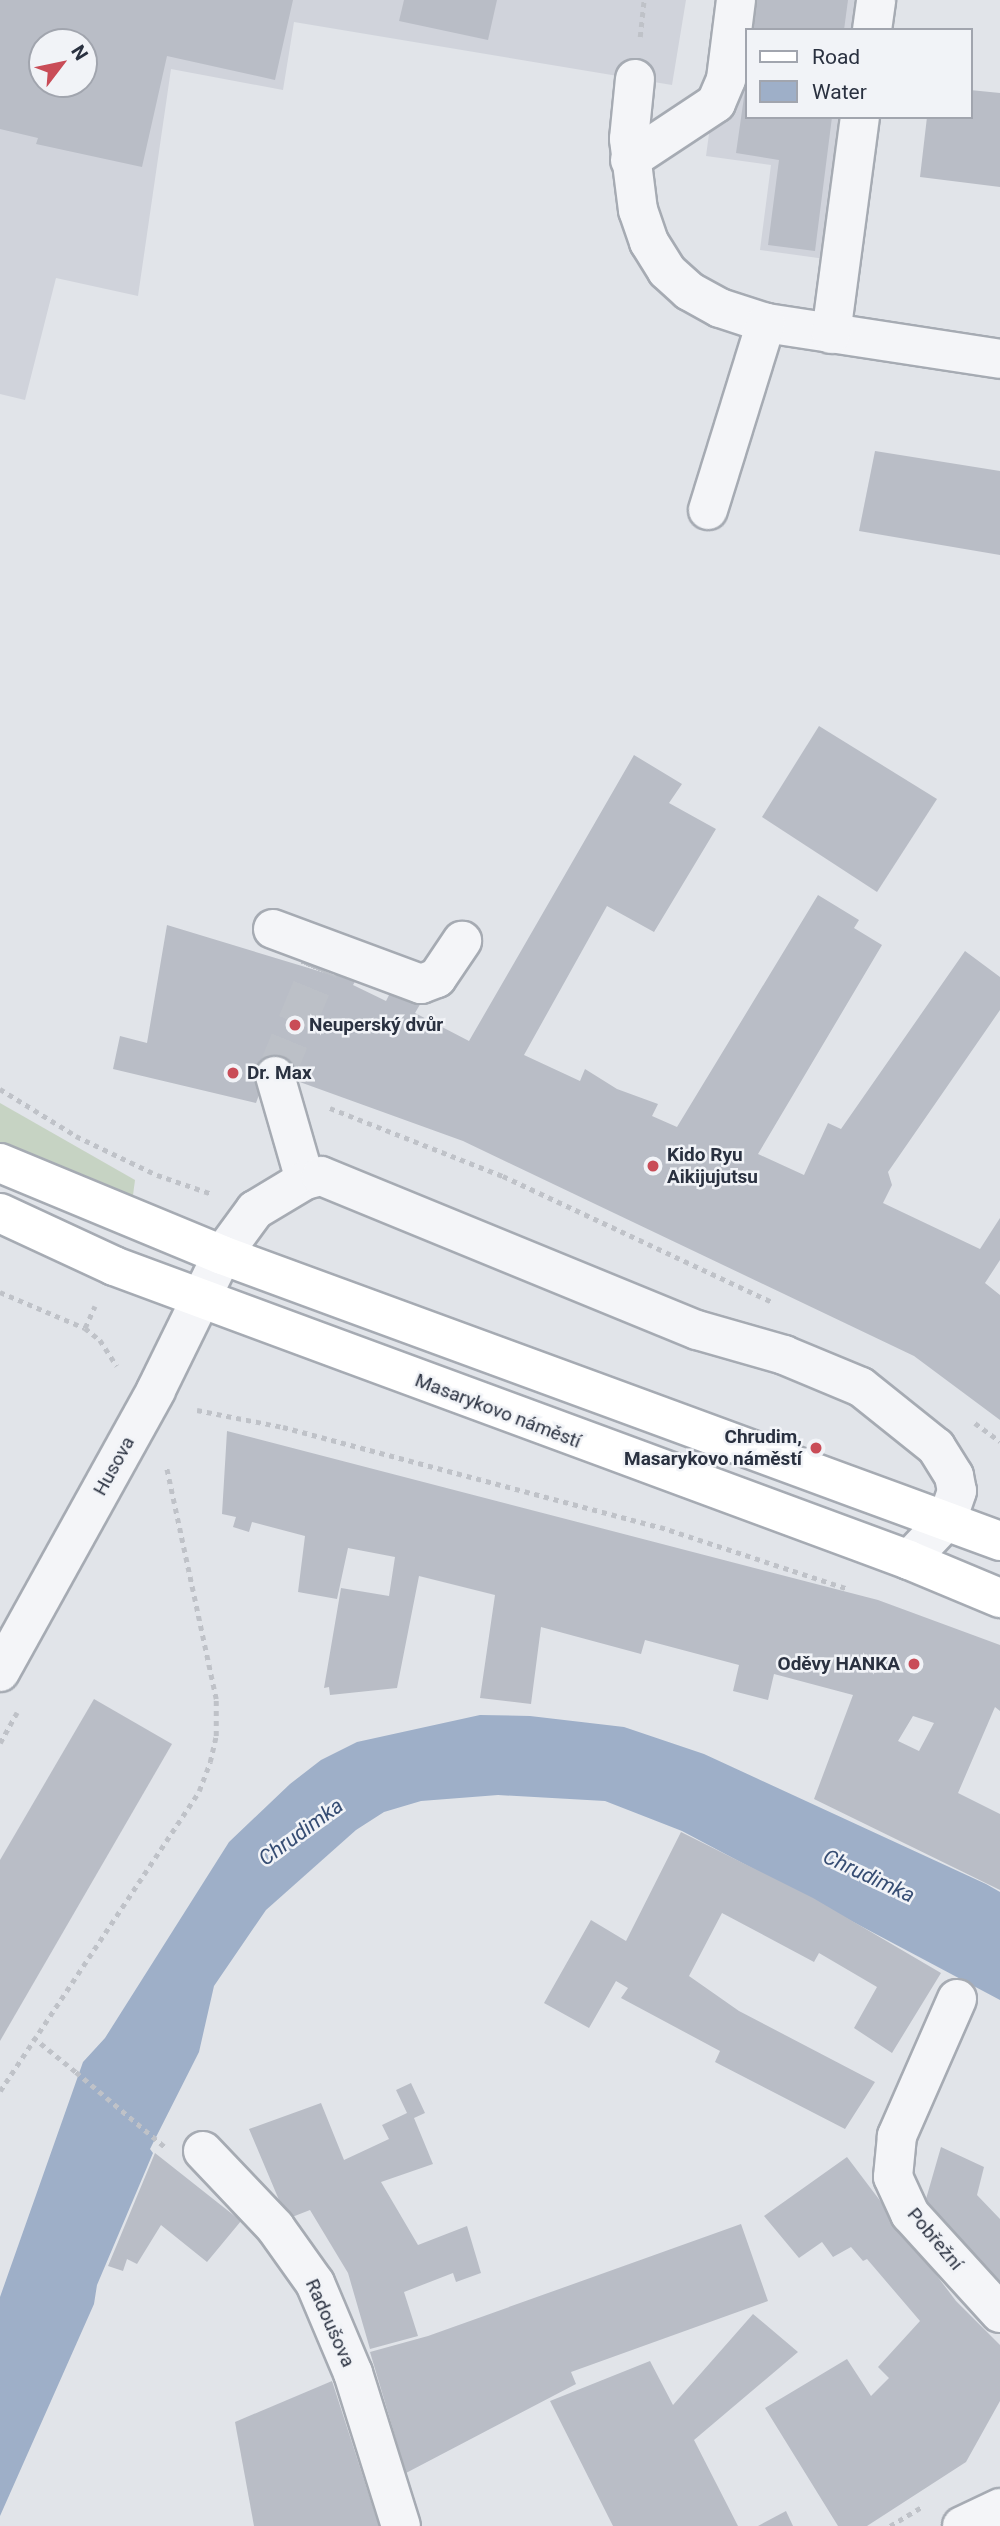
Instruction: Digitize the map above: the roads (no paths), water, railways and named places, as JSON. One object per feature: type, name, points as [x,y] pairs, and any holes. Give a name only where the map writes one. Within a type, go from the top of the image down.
[{"type":"main road","points":[[0,1163],[222,1255],[1000,1541]]},
{"type":"main road","name":"Masarykovo náměstí","points":[[0,1213],[114,1266],[909,1560],[1000,1598]]},
{"type":"street","points":[[630,160],[716,103],[726,79],[736,0]]},
{"type":"street","points":[[872,28],[876,0]]},
{"type":"street","points":[[635,79],[630,160],[638,210],[649,243],[667,271],[720,308],[766,323],[1000,359]]},
{"type":"street","points":[[831,334],[860,119]]},
{"type":"street","points":[[708,510],[766,323]]},
{"type":"street","points":[[273,929],[324,959],[425,984],[442,972],[462,942]]},
{"type":"street","points":[[275,1076],[305,1180],[335,1179],[697,1330],[784,1355],[860,1387],[921,1433],[949,1463],[957,1491],[947,1520],[909,1560]]},
{"type":"street","name":"Husova","points":[[0,1672],[132,1434],[222,1255],[255,1210],[305,1180]]},
{"type":"street","name":"Pobřežní","points":[[957,1999],[897,2136],[893,2177],[910,2214],[1000,2313]]},
{"type":"street","name":"Radoušova","points":[[203,2151],[275,2227],[315,2283],[353,2373],[401,2526]]},
{"type":"street","points":[[962,2526],[1000,2508]]},
{"type":"water","name":"Chrudimka","points":[[480,1715],[530,1716],[624,1727],[704,1754],[986,1884],[1000,1892],[1000,2000],[682,1831],[605,1801],[498,1795],[421,1801],[384,1812],[356,1830],[266,1910],[214,1986],[199,2052],[150,2149],[153,2153],[97,2285],[94,2304],[0,2516],[0,2297],[83,2062],[105,2038],[229,1842],[290,1784],[321,1760],[357,1742]]},
{"type":"tunnel","points":[[275,1076],[319,969]]},
{"type":"place","name":"Neuperský dvůr","points":[[295,1025]]},
{"type":"place","name":"Dr. Max","points":[[233,1073]]},
{"type":"place","name":"Kido Ryu Aikijujutsu","points":[[653,1166]]},
{"type":"place","name":"Chrudim, Masarykovo náměstí","points":[[816,1448]]},
{"type":"place","name":"Oděvy HANKA","points":[[914,1664]]}]
